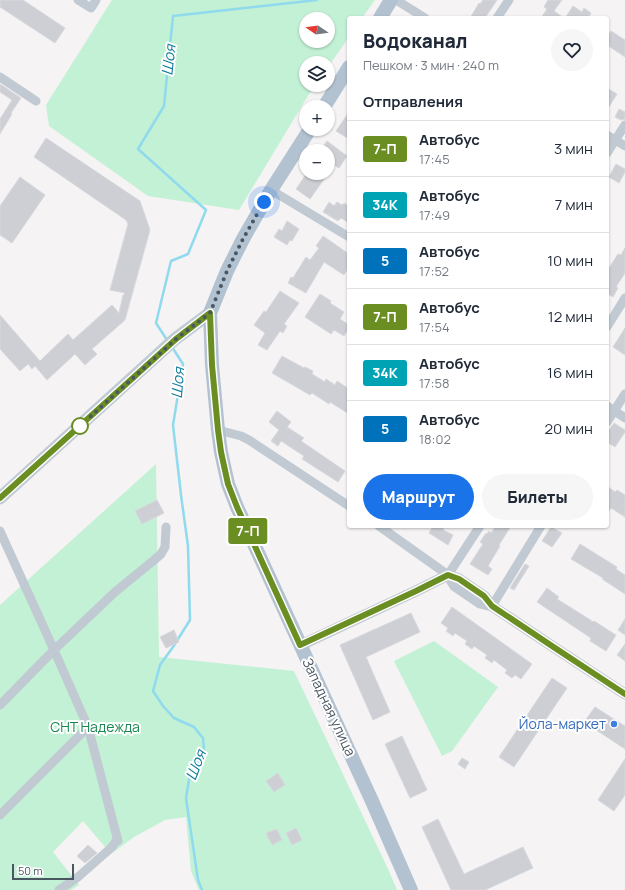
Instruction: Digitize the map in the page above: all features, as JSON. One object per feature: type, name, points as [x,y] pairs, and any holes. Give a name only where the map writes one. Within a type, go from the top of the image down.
[{"type":"main road","points":[[381,16],[391,0]]},
{"type":"main road","points":[[328,100],[347,70]]},
{"type":"main road","points":[[0,498],[176,339],[210,313],[227,271],[243,239],[271,190],[306,136]]},
{"type":"main road","name":"Западная улица","points":[[210,313],[212,365],[218,430],[228,484],[237,507],[372,800],[411,890]]},
{"type":"street","points":[[78,0],[91,8],[96,0]]},
{"type":"street","points":[[396,0],[422,16]]},
{"type":"street","points":[[499,16],[509,0]]},
{"type":"street","points":[[0,77],[36,100]]},
{"type":"street","points":[[609,150],[625,125]]},
{"type":"street","points":[[609,136],[625,146]]},
{"type":"street","points":[[271,190],[347,236]]},
{"type":"street","points":[[609,324],[625,298]]},
{"type":"street","points":[[625,394],[611,408],[625,418]]},
{"type":"street","points":[[218,430],[241,436],[249,440],[347,505]]},
{"type":"street","points":[[0,705],[54,650],[115,592],[161,554],[164,547],[166,527]]},
{"type":"street","points":[[382,528],[448,575],[455,586],[480,603],[492,606],[625,694]]},
{"type":"street","points":[[300,645],[448,575],[479,528]]},
{"type":"street","points":[[492,606],[540,528]]},
{"type":"street","points":[[0,531],[88,727],[118,841],[116,841],[112,847],[78,877],[59,890]]},
{"type":"street","points":[[0,814],[88,727]]},
{"type":"green space","points":[[112,0],[375,0],[363,16],[347,16],[347,40],[335,57],[299,56],[299,92],[310,92],[305,100],[299,100],[299,111],[239,210],[148,196],[49,126],[46,105]]},
{"type":"green space","name":"СНТ Надежда","points":[[156,464],[159,657],[294,671],[397,890],[199,890],[191,871],[186,817],[165,820],[134,837],[111,854],[83,821],[53,852],[79,885],[71,890],[0,890],[0,605]]},
{"type":"green space","points":[[434,641],[498,687],[452,751],[442,756],[394,661]]},
{"type":"building","points":[[0,0],[23,0],[65,28],[55,43],[0,7]]},
{"type":"building","points":[[483,0],[497,0],[486,16],[471,16],[479,3],[480,4]]},
{"type":"building","points":[[548,0],[562,0],[554,11],[561,16],[542,16],[547,9],[544,7]]},
{"type":"building","points":[[573,6],[582,12],[584,8],[591,13],[590,16],[566,16]]},
{"type":"building","points":[[611,31],[625,40],[625,57],[609,46],[609,34]]},
{"type":"building","points":[[0,84],[21,98],[0,134],[0,119],[12,100],[0,92]]},
{"type":"building","points":[[609,89],[617,94],[609,107]]},
{"type":"building","points":[[619,109],[625,112],[625,119],[621,120],[615,117]]},
{"type":"building","points":[[347,115],[347,138],[336,131]]},
{"type":"building","points":[[46,138],[140,201],[150,230],[125,320],[92,349],[97,354],[85,365],[75,354],[47,380],[35,366],[32,369],[28,364],[20,371],[0,349],[0,315],[40,361],[68,334],[73,340],[112,305],[119,313],[123,295],[125,293],[110,290],[128,224],[126,220],[34,157]]},
{"type":"building","points":[[335,147],[347,156],[339,168],[335,166]]},
{"type":"building","points":[[616,164],[625,169],[619,183],[609,177]]},
{"type":"building","points":[[20,177],[45,195],[12,243],[0,235],[0,206]]},
{"type":"building","points":[[302,180],[323,180],[310,199],[296,189]]},
{"type":"building","points":[[329,202],[334,206],[337,202],[342,205],[344,203],[347,205],[347,222],[341,218],[338,221],[323,212]]},
{"type":"building","points":[[287,221],[299,229],[292,241],[290,240],[287,245],[274,237],[279,229],[282,231]]},
{"type":"building","points":[[323,236],[347,253],[347,270],[344,275],[324,262],[306,293],[288,283],[291,277],[293,278],[306,257],[310,260],[319,248],[316,246]]},
{"type":"building","points":[[625,248],[625,273],[616,287],[618,288],[613,297],[609,294],[609,268],[618,254],[621,255]]},
{"type":"building","points":[[280,291],[299,303],[284,324],[287,326],[283,333],[280,331],[267,350],[258,345],[265,333],[254,325],[264,311],[266,312]]},
{"type":"building","points":[[320,294],[344,312],[340,319],[347,324],[347,331],[344,336],[334,330],[331,334],[305,317]]},
{"type":"building","points":[[625,328],[625,355],[613,347]]},
{"type":"building","points":[[282,356],[304,368],[305,367],[313,371],[312,374],[325,382],[326,379],[335,385],[337,381],[347,388],[347,413],[330,402],[329,404],[312,393],[310,395],[272,373]]},
{"type":"building","points":[[277,411],[291,422],[287,427],[304,438],[301,441],[345,471],[338,482],[302,459],[304,456],[281,441],[278,446],[271,441],[279,430],[269,422]]},
{"type":"building","points":[[614,423],[625,430],[615,447],[609,443],[609,430]]},
{"type":"building","points":[[609,488],[615,492],[617,490],[625,495],[625,517],[611,508],[609,511]]},
{"type":"building","points":[[157,500],[164,513],[142,524],[135,511]]},
{"type":"building","points":[[432,528],[444,528],[443,530],[453,535],[448,545],[429,533]]},
{"type":"building","points":[[495,528],[510,528],[488,566],[492,569],[488,575],[470,564],[483,544],[480,542],[486,533],[487,534],[489,531],[491,533]]},
{"type":"building","points":[[550,528],[562,533],[552,547],[542,541]]},
{"type":"building","points":[[580,544],[617,567],[616,569],[625,575],[625,594],[602,579],[603,578],[571,559]]},
{"type":"building","points":[[525,564],[529,566],[514,590],[510,588]]},
{"type":"building","points":[[547,588],[559,597],[557,599],[616,635],[606,651],[590,641],[591,638],[537,602]]},
{"type":"building","points":[[452,607],[532,664],[521,679],[515,675],[512,678],[505,673],[507,670],[494,660],[492,663],[485,658],[487,655],[474,646],[472,649],[465,644],[467,641],[455,633],[453,636],[446,631],[448,628],[441,623]]},
{"type":"building","points":[[411,613],[420,632],[366,657],[390,712],[373,720],[340,645]]},
{"type":"building","points":[[625,619],[625,635],[618,630]]},
{"type":"building","points":[[174,630],[179,642],[166,648],[160,637]]},
{"type":"building","points":[[625,644],[625,661],[617,655]]},
{"type":"building","points":[[552,678],[567,688],[514,767],[499,757]]},
{"type":"building","points":[[595,707],[625,726],[625,749],[584,722]]},
{"type":"building","points":[[402,736],[427,790],[410,798],[385,744]]},
{"type":"building","points":[[462,758],[469,762],[465,769],[458,764]]},
{"type":"building","points":[[625,759],[625,795],[614,811],[598,800]]},
{"type":"building","points":[[278,773],[285,785],[274,792],[266,781]]},
{"type":"building","points":[[438,819],[464,874],[523,847],[533,868],[485,890],[451,890],[422,827]]},
{"type":"building","points":[[296,828],[302,840],[292,845],[286,833]]},
{"type":"building","points":[[277,829],[282,840],[272,845],[266,833]]},
{"type":"building","points":[[88,845],[97,853],[85,863],[77,856]]},
{"type":"waterway","name":"Шоя","points":[[167,340],[156,323],[171,261],[188,254],[206,210],[138,149],[164,106],[173,16],[317,0]]},
{"type":"waterway","name":"Шоя","points":[[172,347],[183,364],[173,425],[188,546],[190,620],[160,665],[153,691],[163,706],[174,718],[194,727],[203,738],[204,750],[199,761],[190,774],[186,798],[198,880],[202,890]]},
{"type":"bus line","name":"7-П","points":[[0,498],[176,339],[210,313],[212,365],[218,430],[228,484],[300,645],[448,575],[459,579],[484,596],[492,606],[625,694]]},
{"type":"place","name":"Йола-маркет","points":[[614,724]]},
{"type":"route","points":[[80,426],[176,339],[210,313],[227,271],[264,202]]}]
